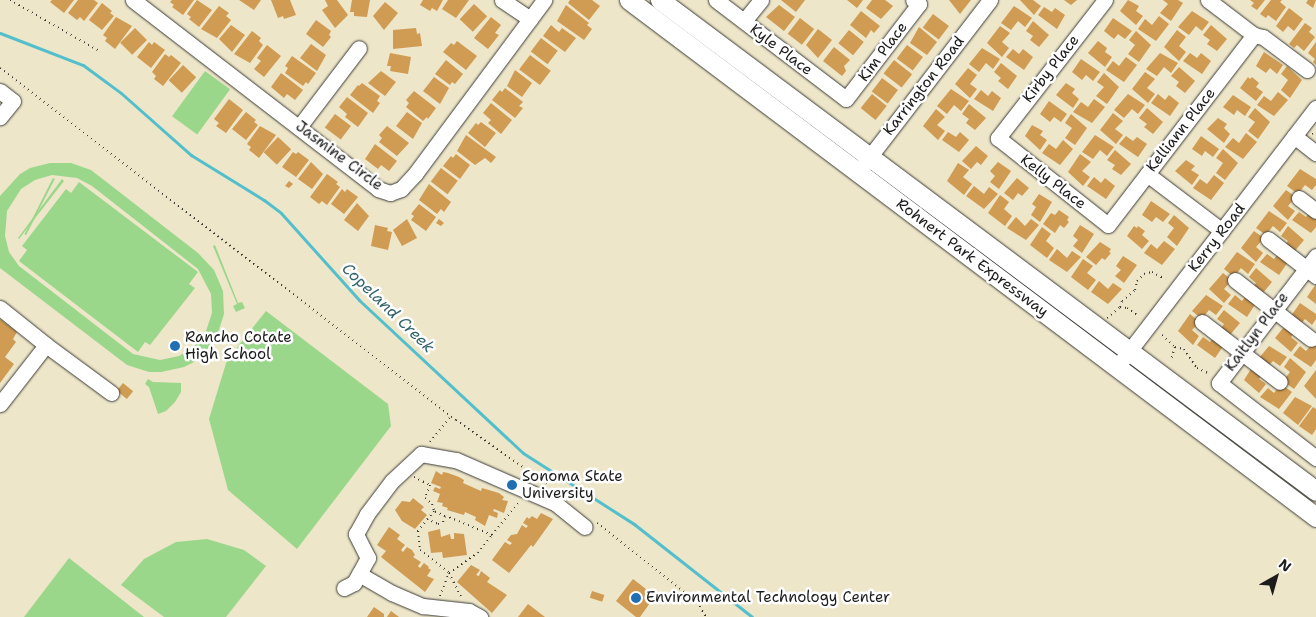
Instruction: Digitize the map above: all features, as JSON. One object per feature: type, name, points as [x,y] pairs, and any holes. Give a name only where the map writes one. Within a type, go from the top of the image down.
[{"type":"main road","name":"Rohnert Park Expressway","points":[[629,0],[1316,517]]},
{"type":"main road","name":"Rohnert Park Expressway","points":[[660,0],[1316,491]]},
{"type":"street","name":"Jasmine Circle","points":[[133,0],[378,190],[390,194],[401,189],[415,174],[544,0]]},
{"type":"street","points":[[502,0],[530,19]]},
{"type":"street","name":"Kyle Place","points":[[716,0],[846,99]]},
{"type":"street","points":[[744,22],[760,0]]},
{"type":"street","name":"Karrington Road","points":[[858,172],[990,0]]},
{"type":"street","name":"Kirby Place","points":[[998,138],[1105,0]]},
{"type":"street","points":[[1208,0],[1254,35],[1263,37],[1307,70]]},
{"type":"street","name":"Kim Place","points":[[846,99],[916,2]]},
{"type":"street","name":"Kelliann Place","points":[[1108,225],[1254,35]]},
{"type":"street","points":[[299,127],[359,48]]},
{"type":"street","points":[[0,91],[13,101],[0,117]]},
{"type":"street","name":"Kerry Road","points":[[1116,367],[1316,108]]},
{"type":"street","points":[[1294,136],[1316,153]]},
{"type":"street","name":"Kelly Place","points":[[998,138],[1108,225]]},
{"type":"street","points":[[1147,174],[1222,231]]},
{"type":"street","points":[[1299,198],[1316,211]]},
{"type":"street","points":[[1268,239],[1311,273]]},
{"type":"street","name":"Kaitlyn Place","points":[[1316,256],[1311,273],[1274,311],[1219,383],[1316,458]]},
{"type":"street","points":[[1235,280],[1311,339]]},
{"type":"street","points":[[0,308],[111,394]]},
{"type":"street","points":[[1202,322],[1280,382]]},
{"type":"street","points":[[0,404],[46,345]]},
{"type":"street","points":[[344,588],[354,583],[368,558],[356,534],[367,514],[392,481],[421,454],[456,460],[555,503],[591,525]]},
{"type":"street","points":[[359,574],[392,593],[423,606],[474,614]]},
{"type":"path","points":[[10,0],[99,52]]},
{"type":"path","points":[[0,68],[451,416],[550,487]]},
{"type":"path","points":[[1312,134],[1316,131]]},
{"type":"path","points":[[1107,318],[1135,290],[1137,281],[1144,274],[1152,272],[1165,279]]},
{"type":"path","points":[[1120,307],[1127,308],[1137,315]]},
{"type":"path","points":[[1162,335],[1175,347],[1184,349],[1197,368],[1210,374]]},
{"type":"path","points":[[1171,360],[1175,347]]},
{"type":"path","points":[[421,454],[451,416]]},
{"type":"path","points":[[404,470],[430,485],[425,498],[432,504],[434,510],[492,535]]},
{"type":"path","points":[[449,573],[478,553],[526,491]]},
{"type":"path","points":[[434,510],[418,530],[420,550],[449,573],[474,614]]},
{"type":"path","points":[[428,519],[438,524],[443,522],[446,516]]},
{"type":"path","points":[[591,525],[698,602],[706,617]]},
{"type":"green space","points":[[205,71],[230,89],[197,135],[172,116]]},
{"type":"green space","points":[[50,163],[71,163],[91,170],[198,253],[214,270],[223,291],[224,314],[217,336],[203,355],[184,367],[161,372],[149,372],[127,365],[0,268],[0,196],[20,174],[30,168]],"holes":[[[52,175],[77,178],[92,186],[198,269],[211,294],[212,313],[206,331],[195,346],[179,356],[160,360],[133,354],[19,266],[9,252],[5,236],[7,211],[21,189],[35,180]]]},
{"type":"green space","points":[[53,178],[55,179],[26,235],[24,234]]},
{"type":"green space","points":[[62,179],[64,181],[19,239],[18,238]]},
{"type":"green space","points":[[79,182],[198,272],[189,284],[195,288],[150,345],[145,342],[138,352],[19,261],[27,250],[22,246],[66,189],[71,193]]},
{"type":"green space","points":[[215,245],[238,303],[242,302],[245,308],[236,312],[233,306],[237,304],[213,246]]},
{"type":"green space","points":[[266,311],[388,404],[391,426],[297,549],[228,490],[209,419],[227,360]]},
{"type":"green space","points":[[148,379],[153,382],[181,383],[181,392],[166,411],[158,414],[149,387],[145,384]]},
{"type":"green space","points":[[207,539],[244,550],[266,566],[226,617],[164,617],[121,585],[144,559],[176,542]]},
{"type":"green space","points":[[69,558],[144,617],[24,617]]},
{"type":"building","points":[[52,0],[74,0],[64,13],[50,2]]},
{"type":"building","points":[[78,0],[94,0],[98,3],[84,21],[80,17],[77,20],[68,13]]},
{"type":"building","points":[[172,0],[194,0],[183,15],[172,7],[174,5],[170,2]]},
{"type":"building","points":[[197,0],[212,10],[199,27],[189,19],[191,17],[187,14]]},
{"type":"building","points":[[239,0],[261,0],[254,10]]},
{"type":"building","points":[[271,0],[290,0],[296,15],[284,19],[283,16],[278,18]]},
{"type":"building","points":[[325,0],[337,0],[348,15],[335,28],[322,10],[328,6]]},
{"type":"building","points":[[352,0],[370,0],[367,17],[354,16],[354,12],[350,12]]},
{"type":"building","points":[[423,0],[443,0],[437,11],[432,8],[430,11],[420,5]]},
{"type":"building","points":[[448,0],[469,0],[456,18],[442,9]]},
{"type":"building","points":[[570,0],[592,0],[600,6],[589,20],[568,3]]},
{"type":"building","points":[[781,0],[805,0],[796,12]]},
{"type":"building","points":[[847,0],[863,0],[857,8]]},
{"type":"building","points":[[872,0],[885,0],[893,6],[881,19],[866,8]]},
{"type":"building","points":[[949,0],[971,0],[960,14]]},
{"type":"building","points":[[1020,0],[1033,0],[1041,6],[1034,15]]},
{"type":"building","points":[[1064,0],[1077,0],[1071,5]]},
{"type":"building","points":[[1128,0],[1139,6],[1136,11],[1143,16],[1136,25],[1120,11]]},
{"type":"building","points":[[1163,0],[1178,0],[1183,3],[1171,21],[1160,13],[1168,4]]},
{"type":"building","points":[[1250,0],[1265,0],[1257,10],[1251,6],[1254,3]]},
{"type":"building","points":[[1271,0],[1282,0],[1280,2],[1286,7],[1276,21],[1268,15],[1266,18],[1260,14]]},
{"type":"building","points":[[1308,0],[1316,0],[1313,8],[1306,3]]},
{"type":"building","points":[[385,2],[398,13],[384,30],[373,16]]},
{"type":"building","points":[[102,3],[112,11],[110,13],[114,16],[102,30],[89,20]]},
{"type":"building","points":[[474,4],[487,16],[473,32],[460,19]]},
{"type":"building","points":[[566,5],[589,23],[587,25],[592,29],[584,40],[557,21]]},
{"type":"building","points":[[779,5],[795,17],[784,31],[766,17]]},
{"type":"building","points":[[219,6],[229,13],[226,16],[231,20],[217,38],[201,29]]},
{"type":"building","points":[[1014,6],[1032,18],[1025,27],[1018,21],[1011,30],[1001,23]]},
{"type":"building","points":[[1044,7],[1052,12],[1055,8],[1065,15],[1057,29],[1038,15]]},
{"type":"building","points":[[1289,8],[1303,19],[1294,31],[1288,26],[1283,32],[1276,26]]},
{"type":"building","points":[[861,11],[880,26],[874,33],[871,30],[866,38],[850,25]]},
{"type":"building","points":[[1192,11],[1209,22],[1202,31],[1196,26],[1189,35],[1178,27]]},
{"type":"building","points":[[933,14],[949,26],[939,40],[923,28]]},
{"type":"building","points":[[1159,16],[1169,24],[1156,41],[1138,29],[1145,19],[1152,25]]},
{"type":"building","points":[[116,17],[132,26],[115,49],[105,41],[107,38],[103,35]]},
{"type":"building","points":[[491,17],[501,25],[495,33],[499,35],[488,49],[474,38]]},
{"type":"building","points":[[800,18],[814,29],[802,45],[788,34]]},
{"type":"building","points":[[1113,18],[1132,31],[1125,39],[1118,34],[1114,39],[1104,31]]},
{"type":"building","points":[[316,20],[331,31],[329,35],[331,37],[323,47],[306,34]]},
{"type":"building","points":[[1033,21],[1049,35],[1039,47],[1030,40],[1033,36],[1026,31]]},
{"type":"building","points":[[1305,23],[1312,28],[1309,32],[1315,37],[1304,51],[1297,45],[1294,48],[1289,44]]},
{"type":"building","points":[[231,25],[245,35],[232,52],[219,39]]},
{"type":"building","points":[[551,25],[559,32],[562,28],[576,38],[565,52],[543,36]]},
{"type":"building","points":[[1211,25],[1227,39],[1217,51],[1207,44],[1210,40],[1203,35]]},
{"type":"building","points":[[1000,26],[1010,33],[1002,42],[1009,48],[1002,57],[987,43]]},
{"type":"building","points":[[919,27],[937,42],[927,55],[910,43]]},
{"type":"building","points":[[135,28],[147,40],[132,55],[120,43]]},
{"type":"building","points":[[416,28],[417,34],[420,33],[422,46],[393,49],[393,30]]},
{"type":"building","points":[[818,29],[832,40],[818,58],[806,45]]},
{"type":"building","points":[[849,30],[864,42],[853,55],[838,43]]},
{"type":"building","points":[[1177,30],[1186,37],[1179,46],[1186,52],[1179,61],[1164,47]]},
{"type":"building","points":[[252,31],[261,38],[259,41],[263,45],[250,63],[234,54]]},
{"type":"building","points":[[1136,31],[1151,45],[1139,62],[1128,54],[1135,45],[1129,40]]},
{"type":"building","points":[[541,38],[558,51],[548,64],[531,52]]},
{"type":"building","points":[[457,41],[477,56],[466,70],[443,52],[451,43],[454,45]]},
{"type":"building","points":[[1098,41],[1107,48],[1105,52],[1112,57],[1105,67],[1088,53]]},
{"type":"building","points":[[149,42],[152,45],[154,42],[165,50],[151,68],[137,57]]},
{"type":"building","points":[[1316,42],[1316,65],[1313,62],[1315,59],[1308,53]]},
{"type":"building","points":[[311,44],[326,55],[317,71],[300,58]]},
{"type":"building","points":[[267,45],[281,56],[264,77],[254,69],[261,61],[257,58]]},
{"type":"building","points":[[907,45],[923,57],[913,71],[897,59]]},
{"type":"building","points":[[834,47],[850,60],[844,66],[846,71],[842,76],[823,61]]},
{"type":"building","points":[[982,48],[1000,59],[993,69],[986,63],[979,72],[969,64]]},
{"type":"building","points":[[1013,49],[1019,54],[1023,49],[1033,57],[1024,70],[1006,57]]},
{"type":"building","points":[[1264,52],[1283,65],[1277,74],[1270,68],[1266,73],[1256,66]]},
{"type":"building","points":[[390,53],[411,57],[408,74],[390,71],[391,66],[387,66]]},
{"type":"building","points":[[1160,53],[1178,63],[1171,73],[1164,67],[1157,76],[1146,69]]},
{"type":"building","points":[[1190,53],[1197,58],[1201,53],[1211,61],[1202,74],[1183,61]]},
{"type":"building","points":[[165,54],[169,57],[171,55],[181,63],[163,86],[154,79],[156,76],[152,72]]},
{"type":"building","points":[[530,55],[551,71],[540,85],[519,69]]},
{"type":"building","points":[[292,56],[316,73],[308,84],[306,82],[303,86],[285,73],[288,68],[285,66]]},
{"type":"building","points":[[1126,57],[1137,65],[1124,82],[1106,70],[1113,61],[1119,66]]},
{"type":"building","points":[[1081,59],[1100,72],[1093,81],[1086,75],[1082,80],[1072,72]]},
{"type":"building","points":[[446,60],[463,74],[455,84],[452,82],[450,85],[435,74]]},
{"type":"building","points":[[894,60],[912,74],[902,88],[884,73]]},
{"type":"building","points":[[1001,63],[1017,76],[1008,89],[998,81],[1001,78],[994,72]]},
{"type":"building","points":[[183,65],[196,77],[182,93],[169,80]]},
{"type":"building","points":[[1287,66],[1302,80],[1290,98],[1281,90],[1288,80],[1281,74]]},
{"type":"building","points":[[1179,67],[1195,81],[1185,93],[1176,86],[1179,82],[1171,76]]},
{"type":"building","points":[[968,68],[977,75],[970,84],[977,89],[970,98],[955,84]]},
{"type":"building","points":[[515,70],[532,83],[522,97],[507,86]]},
{"type":"building","points":[[381,71],[396,82],[385,96],[368,83]]},
{"type":"building","points":[[1145,72],[1155,79],[1147,88],[1155,94],[1148,103],[1132,89]]},
{"type":"building","points":[[281,73],[303,90],[295,100],[287,94],[284,98],[271,87]]},
{"type":"building","points":[[1104,73],[1119,87],[1107,104],[1096,96],[1104,87],[1097,82]]},
{"type":"building","points":[[434,77],[449,88],[440,104],[423,91]]},
{"type":"building","points":[[1248,77],[1250,79],[1252,77],[1259,83],[1256,87],[1263,92],[1256,101],[1240,88]]},
{"type":"building","points":[[882,78],[898,90],[888,104],[872,92]]},
{"type":"building","points":[[362,83],[380,96],[377,101],[380,103],[373,113],[350,95]]},
{"type":"building","points":[[1066,83],[1075,89],[1072,93],[1079,99],[1073,108],[1056,95]]},
{"type":"building","points":[[505,88],[523,102],[519,106],[523,108],[515,118],[492,100],[500,90],[502,92]]},
{"type":"building","points":[[951,89],[969,101],[961,111],[954,105],[947,114],[937,106]]},
{"type":"building","points":[[981,90],[988,96],[992,91],[1001,98],[993,111],[974,99]]},
{"type":"building","points":[[414,91],[436,108],[428,119],[427,117],[423,121],[406,107],[409,103],[406,100]]},
{"type":"building","points":[[1278,92],[1288,100],[1274,116],[1257,105],[1264,96],[1271,101]]},
{"type":"building","points":[[872,94],[887,106],[875,120],[861,108]]},
{"type":"building","points":[[1128,94],[1145,105],[1138,114],[1132,109],[1124,118],[1114,110]]},
{"type":"building","points":[[1158,94],[1165,100],[1169,95],[1179,103],[1170,116],[1151,103]]},
{"type":"building","points":[[1233,95],[1251,107],[1245,116],[1237,110],[1234,115],[1223,107]]},
{"type":"building","points":[[347,97],[368,113],[358,127],[345,117],[347,114],[339,107]]},
{"type":"building","points":[[229,99],[243,110],[226,133],[216,126],[219,123],[214,119]]},
{"type":"building","points":[[1094,99],[1105,107],[1092,123],[1073,112],[1081,102],[1088,107]]},
{"type":"building","points":[[1049,101],[1067,114],[1061,122],[1054,117],[1050,122],[1040,114]]},
{"type":"building","points":[[491,103],[512,120],[501,134],[488,123],[491,120],[483,113]]},
{"type":"building","points":[[969,104],[986,118],[975,130],[966,123],[969,119],[962,114]]},
{"type":"building","points":[[1147,108],[1163,122],[1153,134],[1144,127],[1147,124],[1139,118]]},
{"type":"building","points":[[1255,108],[1270,122],[1258,139],[1248,131],[1255,122],[1248,117]]},
{"type":"building","points":[[936,109],[945,117],[937,125],[945,131],[938,140],[923,126]]},
{"type":"building","points":[[246,112],[256,120],[254,122],[258,125],[246,140],[232,129]]},
{"type":"building","points":[[407,112],[422,123],[413,139],[396,126]]},
{"type":"building","points":[[1113,113],[1123,121],[1115,129],[1123,135],[1116,144],[1100,130]]},
{"type":"building","points":[[335,114],[351,126],[341,140],[325,128]]},
{"type":"building","points":[[1071,114],[1087,128],[1075,145],[1065,138],[1072,128],[1065,123]]},
{"type":"building","points":[[1218,118],[1227,124],[1224,128],[1230,134],[1224,143],[1207,129]]},
{"type":"building","points":[[481,122],[496,133],[485,147],[468,133],[476,123],[478,125]]},
{"type":"building","points":[[1032,125],[1043,131],[1040,135],[1047,140],[1040,150],[1025,136]]},
{"type":"building","points":[[260,126],[276,135],[259,158],[249,150],[251,147],[247,144]]},
{"type":"building","points":[[387,126],[409,143],[397,156],[379,142],[382,138],[379,135]]},
{"type":"building","points":[[948,132],[956,137],[960,132],[969,140],[959,152],[942,140]]},
{"type":"building","points":[[1246,133],[1257,142],[1243,159],[1225,147],[1233,138],[1239,143]]},
{"type":"building","points":[[466,135],[496,157],[491,163],[485,158],[475,165],[457,151]]},
{"type":"building","points":[[1095,135],[1114,147],[1107,156],[1100,150],[1093,159],[1082,152]]},
{"type":"building","points":[[1126,136],[1133,141],[1137,137],[1147,144],[1138,157],[1119,144]]},
{"type":"building","points":[[1201,136],[1219,149],[1213,157],[1205,151],[1202,156],[1192,149]]},
{"type":"building","points":[[278,137],[291,149],[277,165],[264,152]]},
{"type":"building","points":[[1063,140],[1073,149],[1060,165],[1042,153],[1049,144],[1056,149]]},
{"type":"building","points":[[375,144],[397,161],[389,171],[381,165],[378,169],[365,159]]},
{"type":"building","points":[[976,146],[988,156],[981,165],[977,162],[971,169],[962,161]]},
{"type":"building","points":[[1223,149],[1238,163],[1225,180],[1216,173],[1223,163],[1216,158]]},
{"type":"building","points":[[1115,150],[1131,164],[1121,175],[1112,169],[1115,165],[1107,160]]},
{"type":"building","points":[[293,152],[296,154],[298,152],[309,160],[296,177],[282,167]]},
{"type":"building","points":[[456,154],[470,165],[460,179],[443,166],[451,156],[453,158]]},
{"type":"building","points":[[1080,154],[1091,162],[1082,171],[1090,177],[1083,186],[1068,172]]},
{"type":"building","points":[[1186,160],[1195,166],[1191,170],[1199,175],[1192,185],[1175,171]]},
{"type":"building","points":[[311,162],[323,174],[312,189],[298,179]]},
{"type":"building","points":[[998,162],[1011,171],[999,189],[990,182],[995,176],[990,171]]},
{"type":"building","points":[[958,163],[969,170],[963,177],[972,184],[964,195],[947,181]]},
{"type":"building","points":[[441,168],[458,181],[448,194],[431,182]]},
{"type":"building","points":[[1300,169],[1316,179],[1316,185],[1312,190],[1305,185],[1298,194],[1287,186]]},
{"type":"building","points":[[327,174],[338,182],[336,184],[340,187],[327,205],[322,201],[319,204],[310,197]]},
{"type":"building","points":[[1214,175],[1224,183],[1211,200],[1193,188],[1200,179],[1207,184]]},
{"type":"building","points":[[1094,177],[1101,183],[1105,178],[1115,186],[1106,199],[1087,186]]},
{"type":"building","points":[[1017,178],[1029,188],[1022,196],[1018,193],[1013,200],[1004,193]]},
{"type":"building","points":[[289,181],[293,184],[289,188],[285,186]]},
{"type":"building","points":[[429,184],[451,202],[444,212],[441,209],[437,214],[419,200]]},
{"type":"building","points":[[974,186],[984,194],[989,187],[998,194],[984,209],[966,196]]},
{"type":"building","points":[[342,189],[345,192],[347,189],[358,197],[344,214],[331,204]]},
{"type":"building","points":[[1286,190],[1296,197],[1288,206],[1295,211],[1288,220],[1273,206]]},
{"type":"building","points":[[1039,194],[1052,202],[1040,222],[1031,215],[1036,207],[1032,204]]},
{"type":"building","points":[[1000,195],[1009,202],[1004,209],[1012,216],[1005,226],[988,213]]},
{"type":"building","points":[[1151,201],[1170,214],[1163,222],[1156,217],[1152,222],[1142,215]]},
{"type":"building","points":[[357,203],[369,216],[358,231],[344,220]]},
{"type":"building","points":[[419,204],[436,217],[426,231],[411,220],[414,216],[411,214]]},
{"type":"building","points":[[1059,210],[1069,217],[1067,220],[1069,222],[1064,228],[1060,225],[1055,233],[1043,224],[1051,213],[1055,215]]},
{"type":"building","points":[[1269,211],[1287,223],[1280,232],[1273,226],[1266,235],[1256,228]]},
{"type":"building","points":[[1299,212],[1306,217],[1310,212],[1316,217],[1316,227],[1311,233],[1292,220]]},
{"type":"building","points":[[1174,215],[1189,228],[1177,246],[1167,237],[1174,228],[1168,223]]},
{"type":"building","points":[[1016,217],[1025,226],[1031,219],[1039,225],[1026,240],[1007,228]]},
{"type":"building","points":[[407,219],[417,238],[402,246],[393,230]]},
{"type":"building","points":[[439,219],[444,223],[441,226],[436,223]]},
{"type":"building","points":[[375,225],[388,228],[387,231],[392,232],[388,250],[371,246]]},
{"type":"building","points":[[1080,225],[1094,234],[1082,253],[1073,246],[1078,240],[1073,236]]},
{"type":"building","points":[[1134,226],[1137,228],[1138,226],[1145,231],[1142,235],[1149,241],[1142,249],[1127,236]]},
{"type":"building","points":[[1288,226],[1304,240],[1294,252],[1285,245],[1288,241],[1281,236]]},
{"type":"building","points":[[1042,227],[1051,234],[1046,241],[1054,248],[1047,258],[1030,245]]},
{"type":"building","points":[[1254,231],[1264,238],[1256,247],[1263,253],[1256,262],[1241,248]]},
{"type":"building","points":[[1164,241],[1175,249],[1162,265],[1144,253],[1151,244],[1157,249]]},
{"type":"building","points":[[1100,242],[1111,249],[1109,252],[1111,253],[1105,260],[1102,258],[1096,265],[1086,257]]},
{"type":"building","points":[[1057,249],[1067,258],[1072,251],[1081,257],[1067,272],[1049,260]]},
{"type":"building","points":[[1237,252],[1255,264],[1248,274],[1241,268],[1234,277],[1224,269]]},
{"type":"building","points":[[1267,254],[1274,259],[1278,254],[1288,262],[1279,275],[1260,262]]},
{"type":"building","points":[[1123,256],[1137,265],[1124,283],[1115,276],[1121,270],[1116,266]]},
{"type":"building","points":[[1083,259],[1093,266],[1087,273],[1096,280],[1088,290],[1071,277]]},
{"type":"building","points":[[1256,268],[1272,282],[1262,294],[1253,287],[1256,283],[1249,277]]},
{"type":"building","points":[[1223,273],[1232,280],[1224,289],[1231,295],[1224,303],[1209,289]]},
{"type":"building","points":[[1099,281],[1108,289],[1113,283],[1122,289],[1108,304],[1091,292]]},
{"type":"building","points":[[1316,284],[1316,304],[1307,297]]},
{"type":"building","points":[[1206,295],[1223,306],[1216,315],[1209,310],[1202,319],[1192,311]]},
{"type":"building","points":[[1235,295],[1242,301],[1246,296],[1256,303],[1247,317],[1228,304]]},
{"type":"building","points":[[1300,303],[1316,314],[1316,319],[1312,325],[1305,319],[1301,324],[1291,316]]},
{"type":"building","points":[[1224,310],[1240,323],[1230,335],[1221,328],[1224,324],[1217,319]]},
{"type":"building","points":[[1190,314],[1200,322],[1192,330],[1199,336],[1193,345],[1178,331]]},
{"type":"building","points":[[0,319],[17,332],[13,339],[16,342],[5,357],[14,364],[0,383]]},
{"type":"building","points":[[1287,327],[1294,333],[1291,337],[1298,343],[1291,352],[1275,338],[1283,328]]},
{"type":"building","points":[[1203,337],[1210,342],[1214,337],[1224,345],[1215,358],[1197,345]]},
{"type":"building","points":[[1313,343],[1316,345],[1316,360],[1311,367],[1293,355],[1300,346],[1306,351]]},
{"type":"building","points":[[1269,346],[1287,357],[1280,366],[1273,361],[1269,365],[1259,358]]},
{"type":"building","points":[[1290,358],[1306,372],[1294,389],[1283,381],[1290,372],[1284,367]]},
{"type":"building","points":[[1251,369],[1262,375],[1259,379],[1266,384],[1259,393],[1244,380]]},
{"type":"building","points":[[1316,370],[1316,399],[1304,386]]},
{"type":"building","points":[[123,383],[133,391],[127,399],[117,391]]},
{"type":"building","points":[[1281,384],[1292,392],[1279,409],[1260,397],[1268,388],[1274,393]]},
{"type":"building","points":[[1295,397],[1312,406],[1298,425],[1283,413]]},
{"type":"building","points":[[1313,407],[1316,409],[1316,429],[1312,435],[1299,426]]},
{"type":"building","points":[[436,471],[442,475],[443,472],[459,477],[464,480],[463,483],[481,491],[482,488],[499,493],[504,497],[502,500],[508,501],[504,513],[494,509],[493,511],[498,513],[497,518],[489,515],[485,526],[475,520],[476,517],[465,512],[464,515],[447,510],[448,508],[442,506],[443,503],[437,502],[440,494],[433,491],[435,487],[440,489],[441,487],[431,483]]},
{"type":"building","points":[[413,498],[424,507],[421,510],[427,515],[415,529],[402,521],[395,510],[402,501],[410,502]]},
{"type":"building","points":[[541,513],[553,519],[533,547],[531,545],[509,573],[492,560],[505,542],[510,545],[512,543],[507,540],[511,535],[517,534],[522,525],[526,528],[528,526],[523,523],[527,517],[529,519],[532,516],[537,519]]},
{"type":"building","points":[[389,527],[400,535],[397,539],[405,545],[401,550],[403,552],[407,547],[412,550],[415,555],[413,557],[421,562],[418,566],[420,568],[424,563],[431,570],[427,576],[434,579],[425,592],[381,557],[386,551],[377,545]]},
{"type":"building","points":[[440,529],[441,537],[450,534],[451,539],[454,539],[454,533],[464,534],[467,555],[443,558],[442,552],[431,553],[428,532]]},
{"type":"building","points":[[471,565],[480,570],[476,575],[479,576],[481,571],[490,578],[487,582],[507,595],[492,613],[457,582]]},
{"type":"building","name":"Environmental Technology Center","points":[[633,579],[655,596],[640,617],[636,617],[616,601]]},
{"type":"building","points":[[592,591],[604,595],[602,602],[590,598]]},
{"type":"building","points":[[528,604],[545,617],[518,617]]},
{"type":"building","points":[[374,607],[384,614],[384,617],[367,617]]},
{"type":"building","points":[[391,611],[399,617],[387,617]]},
{"type":"waterway","name":"Copeland Creek","points":[[0,33],[83,65],[121,93],[191,155],[264,200],[281,213],[359,300],[523,453],[634,524],[752,617]]},
{"type":"place","name":"Rancho Cotate High School","points":[[175,346]]},
{"type":"place","name":"Sonoma State University","points":[[512,485]]},
{"type":"place","name":"Environmental Technology Center","points":[[636,598]]}]
